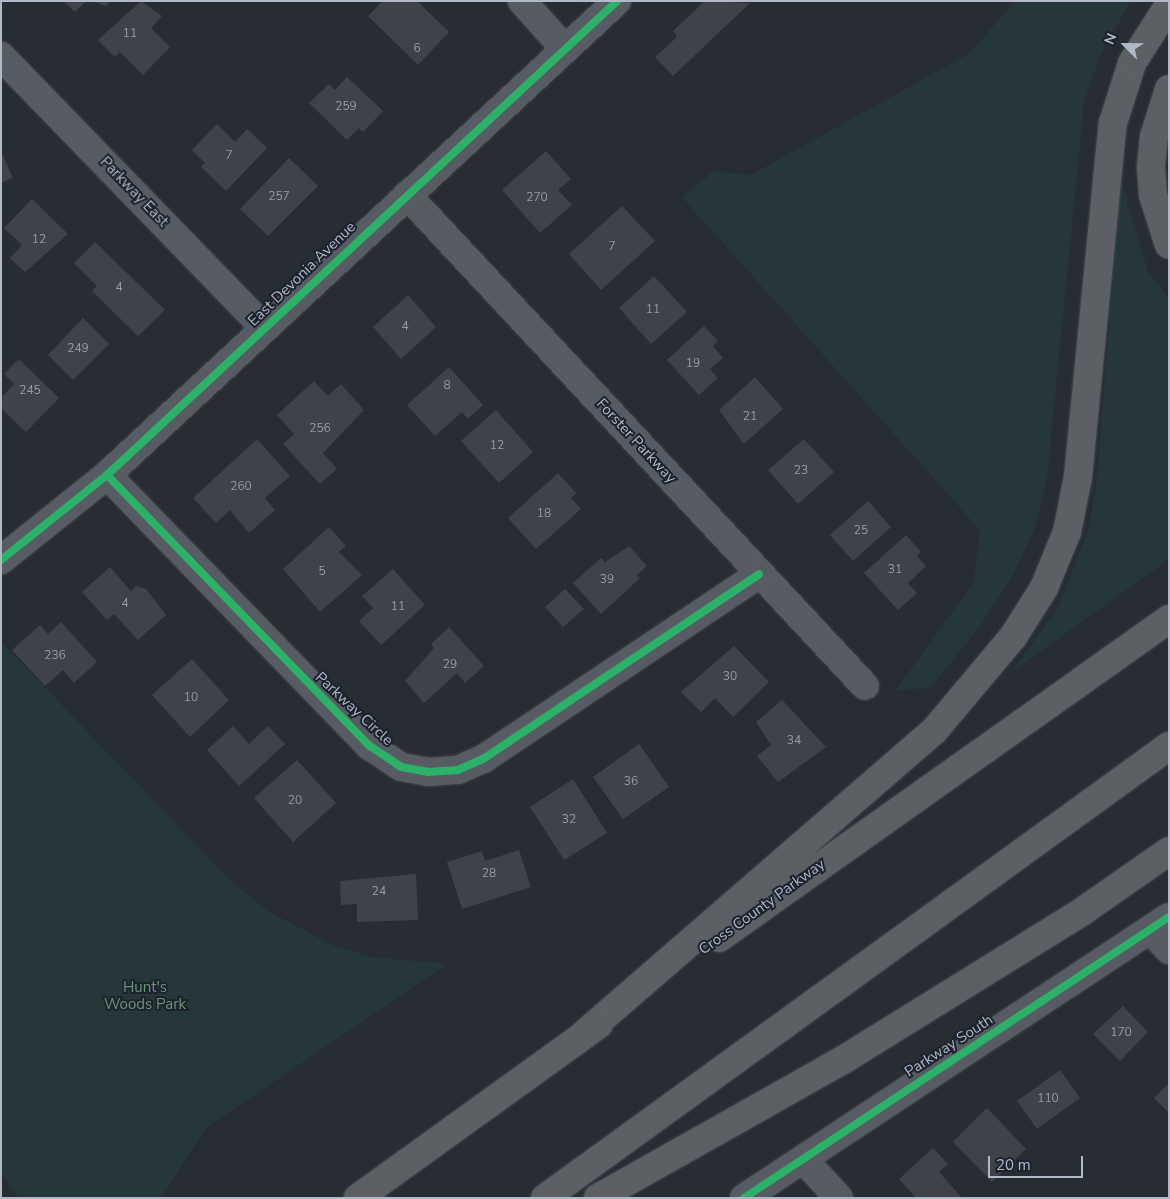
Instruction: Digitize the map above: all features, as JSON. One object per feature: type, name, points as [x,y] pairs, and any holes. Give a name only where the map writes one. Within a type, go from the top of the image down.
[{"type":"highway","points":[[584,1034],[934,731],[1013,637],[1044,588],[1067,532],[1078,477],[1113,123],[1132,63],[1169,6]]},
{"type":"highway","points":[[1169,89],[1154,137],[1151,167],[1153,195],[1169,245]]},
{"type":"highway","name":"Cross County Parkway","points":[[358,1198],[584,1034],[1169,619]]},
{"type":"highway","points":[[545,1198],[1169,746]]},
{"type":"highway","points":[[598,1198],[843,1060],[1084,911],[1169,851]]},
{"type":"street","points":[[522,1],[566,49]]},
{"type":"street","name":"East Devonia Avenue","points":[[1,560],[107,475],[407,194],[617,1]]},
{"type":"street","name":"Parkway East","points":[[3,60],[265,328]]},
{"type":"street","name":"Forster Parkway","points":[[407,194],[865,686]]},
{"type":"street","name":"Parkway Circle","points":[[107,475],[370,746],[401,767],[428,772],[458,770],[483,759],[759,574]]},
{"type":"street","points":[[1159,924],[1169,950]]},
{"type":"street","name":"Parkway South","points":[[744,1198],[1159,924]]},
{"type":"street","points":[[804,1159],[839,1198]]},
{"type":"green space","points":[[1015,1],[1131,1],[1100,55],[1084,102],[1047,478],[1035,528],[1013,575],[980,626],[930,688],[896,690],[974,582],[980,530],[682,197],[714,171],[751,175],[970,53]]},
{"type":"green space","points":[[1121,181],[1148,271],[1169,299],[1169,559],[1012,672],[1059,606],[1088,531],[1096,489]]},
{"type":"green space","name":"Hunt's Woods Park","points":[[1,642],[230,880],[268,911],[332,945],[371,957],[447,964],[206,1128],[161,1198],[18,1198],[1,1174]]},
{"type":"building","points":[[63,1],[86,1],[75,12]]},
{"type":"building","points":[[92,1],[110,1],[106,6]]},
{"type":"building","points":[[141,1],[162,16],[151,28],[170,47],[143,75],[120,52],[115,57],[98,40]]},
{"type":"building","points":[[383,1],[417,1],[449,32],[418,65],[368,16]]},
{"type":"building","points":[[705,1],[750,3],[673,76],[655,57],[677,37],[673,31]]},
{"type":"building","points":[[347,77],[383,111],[363,132],[359,128],[347,140],[309,103],[329,84],[335,90]]},
{"type":"building","points":[[217,124],[235,142],[247,129],[267,148],[226,191],[201,167],[205,163],[192,150]]},
{"type":"building","points":[[1,151],[13,178],[1,183]]},
{"type":"building","points":[[546,151],[571,179],[558,190],[572,205],[540,233],[502,190]]},
{"type":"building","points":[[289,158],[318,186],[268,236],[240,209]]},
{"type":"building","points":[[32,199],[68,234],[25,272],[10,258],[22,245],[4,228]]},
{"type":"building","points":[[622,206],[655,241],[601,290],[569,254]]},
{"type":"building","points":[[95,242],[165,310],[138,336],[92,291],[97,286],[74,263]]},
{"type":"building","points":[[654,276],[687,312],[651,344],[619,308]]},
{"type":"building","points":[[408,295],[436,327],[401,359],[373,327]]},
{"type":"building","points":[[83,318],[109,344],[73,380],[48,355]]},
{"type":"building","points":[[704,326],[718,341],[713,346],[723,358],[710,369],[718,378],[699,395],[667,360]]},
{"type":"building","points":[[19,359],[59,398],[26,432],[1,408],[1,398],[14,384],[4,374]]},
{"type":"building","points":[[449,367],[483,405],[468,419],[462,412],[435,436],[407,405]]},
{"type":"building","points":[[755,377],[783,409],[744,444],[719,410]]},
{"type":"building","points":[[314,381],[328,396],[341,384],[364,410],[323,453],[337,469],[320,484],[283,444],[294,434],[277,415]]},
{"type":"building","points":[[496,410],[533,452],[499,483],[461,441]]},
{"type":"building","points":[[257,439],[290,476],[265,498],[275,510],[249,533],[230,510],[216,523],[193,498]]},
{"type":"building","points":[[804,439],[834,472],[798,504],[768,470]]},
{"type":"building","points":[[558,473],[576,493],[571,498],[581,509],[536,549],[508,518]]},
{"type":"building","points":[[868,501],[891,527],[853,561],[830,535]]},
{"type":"building","points":[[329,527],[346,546],[339,552],[362,575],[320,612],[283,569]]},
{"type":"building","points":[[906,535],[921,552],[917,556],[926,566],[908,583],[917,593],[898,610],[864,573]]},
{"type":"building","points":[[629,546],[647,566],[637,575],[640,578],[601,614],[573,583],[601,558],[605,562]]},
{"type":"building","points":[[110,567],[131,591],[136,586],[146,589],[166,615],[138,640],[114,614],[107,620],[82,592]]},
{"type":"building","points":[[393,569],[425,605],[381,645],[359,621],[373,608],[362,596]]},
{"type":"building","points":[[565,589],[584,609],[563,627],[545,607]]},
{"type":"building","points":[[61,622],[97,662],[74,683],[63,670],[45,686],[12,650],[40,625],[48,634]]},
{"type":"building","points":[[449,627],[484,666],[465,683],[457,673],[424,703],[405,681],[434,648],[431,644]]},
{"type":"building","points":[[734,646],[769,682],[733,717],[715,698],[701,712],[681,692]]},
{"type":"building","points":[[192,659],[229,700],[190,737],[152,695]]},
{"type":"building","points":[[782,700],[826,747],[778,782],[757,756],[771,745],[756,722]]},
{"type":"building","points":[[233,726],[249,744],[268,726],[285,744],[239,786],[207,750]]},
{"type":"building","points":[[639,744],[669,787],[623,819],[593,777]]},
{"type":"building","points":[[297,760],[336,803],[293,842],[254,798]]},
{"type":"building","points":[[573,779],[607,833],[564,860],[530,807]]},
{"type":"building","points":[[519,850],[531,887],[462,909],[447,862],[482,851],[485,861]]},
{"type":"building","points":[[416,874],[418,920],[357,922],[357,904],[341,905],[340,881]]},
{"type":"building","points":[[1123,1006],[1148,1032],[1120,1061],[1093,1034]]},
{"type":"building","points":[[1060,1070],[1080,1098],[1037,1129],[1017,1101]]},
{"type":"building","points":[[1169,1083],[1169,1113],[1154,1098]]},
{"type":"building","points":[[987,1108],[1026,1149],[992,1182],[953,1142]]},
{"type":"building","points":[[933,1148],[948,1164],[939,1172],[962,1198],[916,1198],[899,1179]]},
{"type":"cycle path","points":[[1,560],[107,475],[617,1]]},
{"type":"cycle path","points":[[107,475],[370,746],[401,767],[428,772],[458,770],[483,759],[759,574]]},
{"type":"cycle path","points":[[744,1198],[1169,917]]}]
